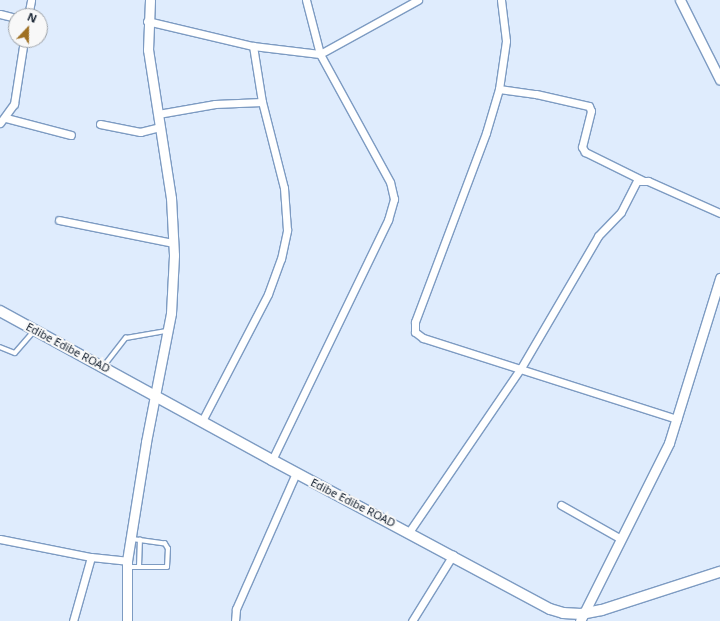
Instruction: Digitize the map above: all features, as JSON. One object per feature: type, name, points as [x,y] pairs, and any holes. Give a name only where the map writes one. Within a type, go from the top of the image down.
[{"type":"main road","name":"Edibe Edibe ROAD","points":[[0,311],[155,394],[296,474],[453,555],[550,609],[580,618],[720,572]]},
{"type":"street","points":[[128,621],[126,564],[155,394],[171,313],[173,243],[171,198],[148,50],[147,21],[150,0]]},
{"type":"street","points":[[272,460],[388,220],[394,199],[390,182],[320,54],[306,0]]},
{"type":"street","points":[[147,21],[253,46],[320,54],[418,0]]},
{"type":"street","points":[[501,0],[506,41],[500,89],[486,133],[415,322],[415,332],[423,338],[677,419]]},
{"type":"street","points":[[680,0],[720,80]]},
{"type":"street","points":[[202,421],[268,294],[281,259],[287,230],[284,188],[262,102],[253,46]]},
{"type":"street","points":[[0,123],[6,118],[14,104],[23,48]]},
{"type":"street","points":[[500,89],[536,94],[590,106],[591,111],[582,147],[585,152],[642,180],[720,213]]},
{"type":"street","points":[[158,114],[215,104],[262,102]]},
{"type":"street","points":[[6,118],[71,135]]},
{"type":"street","points":[[100,124],[140,132],[160,127]]},
{"type":"street","points":[[409,532],[520,368],[598,236],[619,216],[637,181],[642,180]]},
{"type":"street","points":[[59,220],[173,243]]},
{"type":"street","points":[[580,618],[669,443],[720,278]]},
{"type":"street","points":[[235,621],[236,609],[296,474]]},
{"type":"street","points":[[561,505],[621,539]]},
{"type":"street","points":[[0,540],[126,564]]},
{"type":"street","points":[[412,621],[453,555]]},
{"type":"street","points":[[73,621],[91,557]]},
{"type":"lane","points":[[0,347],[15,353],[35,330]]},
{"type":"lane","points":[[103,367],[126,338],[167,331]]},
{"type":"lane","points":[[126,564],[139,567],[167,567],[168,549],[165,544],[130,539]]},
{"type":"lane","points":[[139,567],[140,540]]}]
